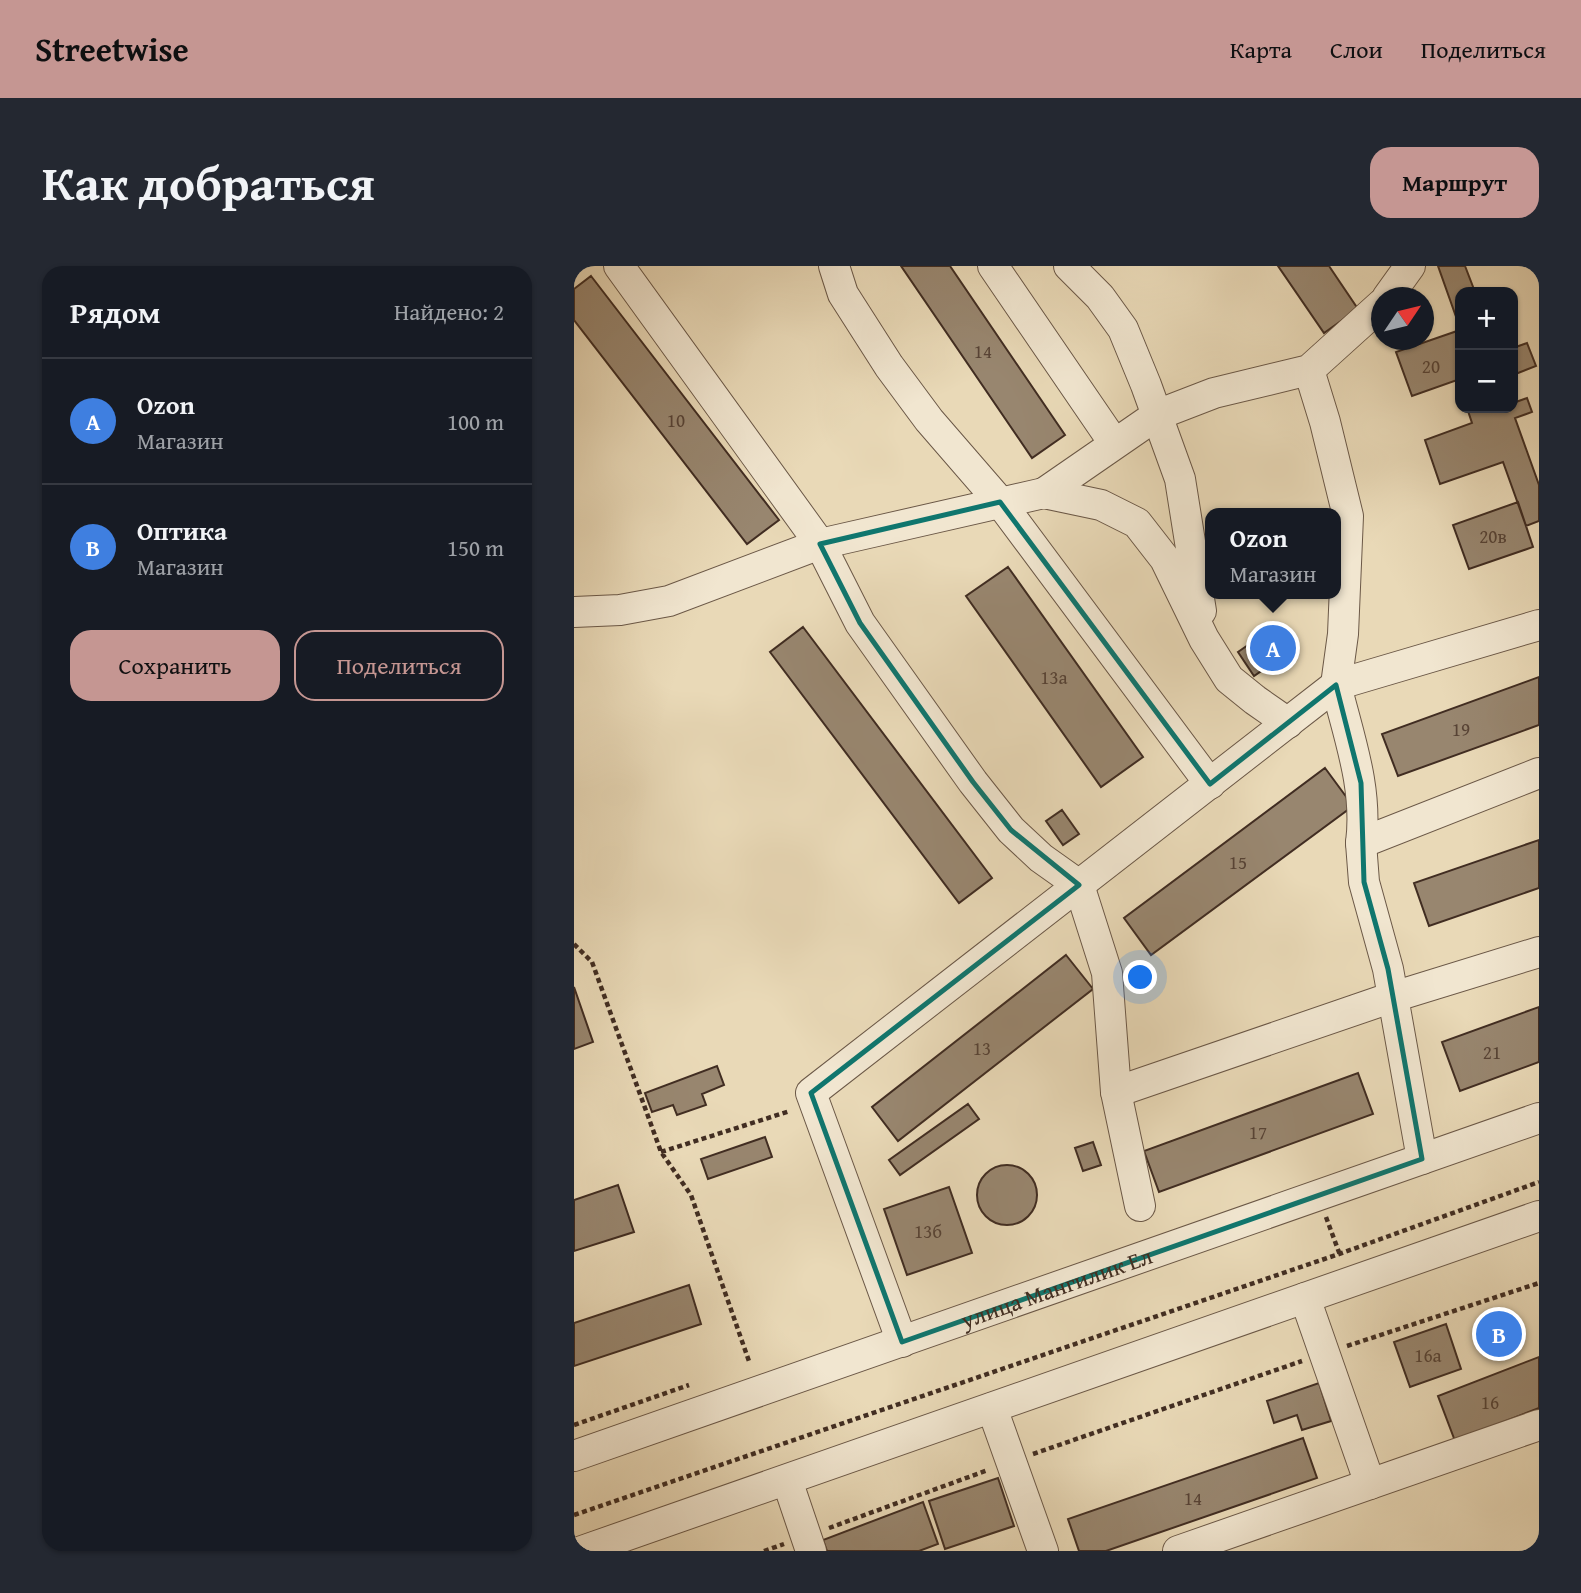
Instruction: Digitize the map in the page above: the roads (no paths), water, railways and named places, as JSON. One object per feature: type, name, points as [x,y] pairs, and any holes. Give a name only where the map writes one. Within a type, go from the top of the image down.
[{"type":"street","points":[[834,266],[843,294],[888,366],[929,420],[1000,502],[1210,784]]},
{"type":"street","points":[[993,266],[1114,443]]},
{"type":"street","points":[[1069,266],[1100,297],[1123,329],[1157,415],[1180,479],[1205,639]]},
{"type":"street","points":[[1395,287],[1410,266]]},
{"type":"street","points":[[630,269],[820,544],[860,622],[973,782],[1011,830],[1041,858],[1079,885],[1108,973],[1116,1092],[1140,1206]]},
{"type":"street","points":[[1044,493],[1157,415],[1214,393],[1309,370],[1371,313]]},
{"type":"street","points":[[1309,370],[1348,516],[1344,621],[1336,685],[1362,783],[1364,820],[1361,843],[1364,882],[1388,969],[1422,1159]]},
{"type":"street","points":[[574,612],[620,610],[669,601],[820,544],[1044,493],[1101,505],[1137,523],[1165,559],[1205,639],[1229,679],[1288,723]]},
{"type":"street","points":[[902,1342],[811,1093],[1336,685],[1539,625]]},
{"type":"street","points":[[1361,843],[1539,773]]},
{"type":"street","points":[[1116,1092],[1393,997],[1539,952]]},
{"type":"street","name":"улица Мангилик Ел","points":[[574,1457],[1539,1118]]},
{"type":"street","points":[[582,1551],[1539,1216]]},
{"type":"street","points":[[1305,1298],[1370,1484]]},
{"type":"street","points":[[992,1408],[1043,1551]]},
{"type":"street","points":[[1178,1551],[1539,1425]]},
{"type":"street","points":[[787,1480],[808,1544]]},
{"type":"place","name":"Ozon","points":[[1273,648]]},
{"type":"place","name":"Оптика","points":[[1499,1334]]}]
